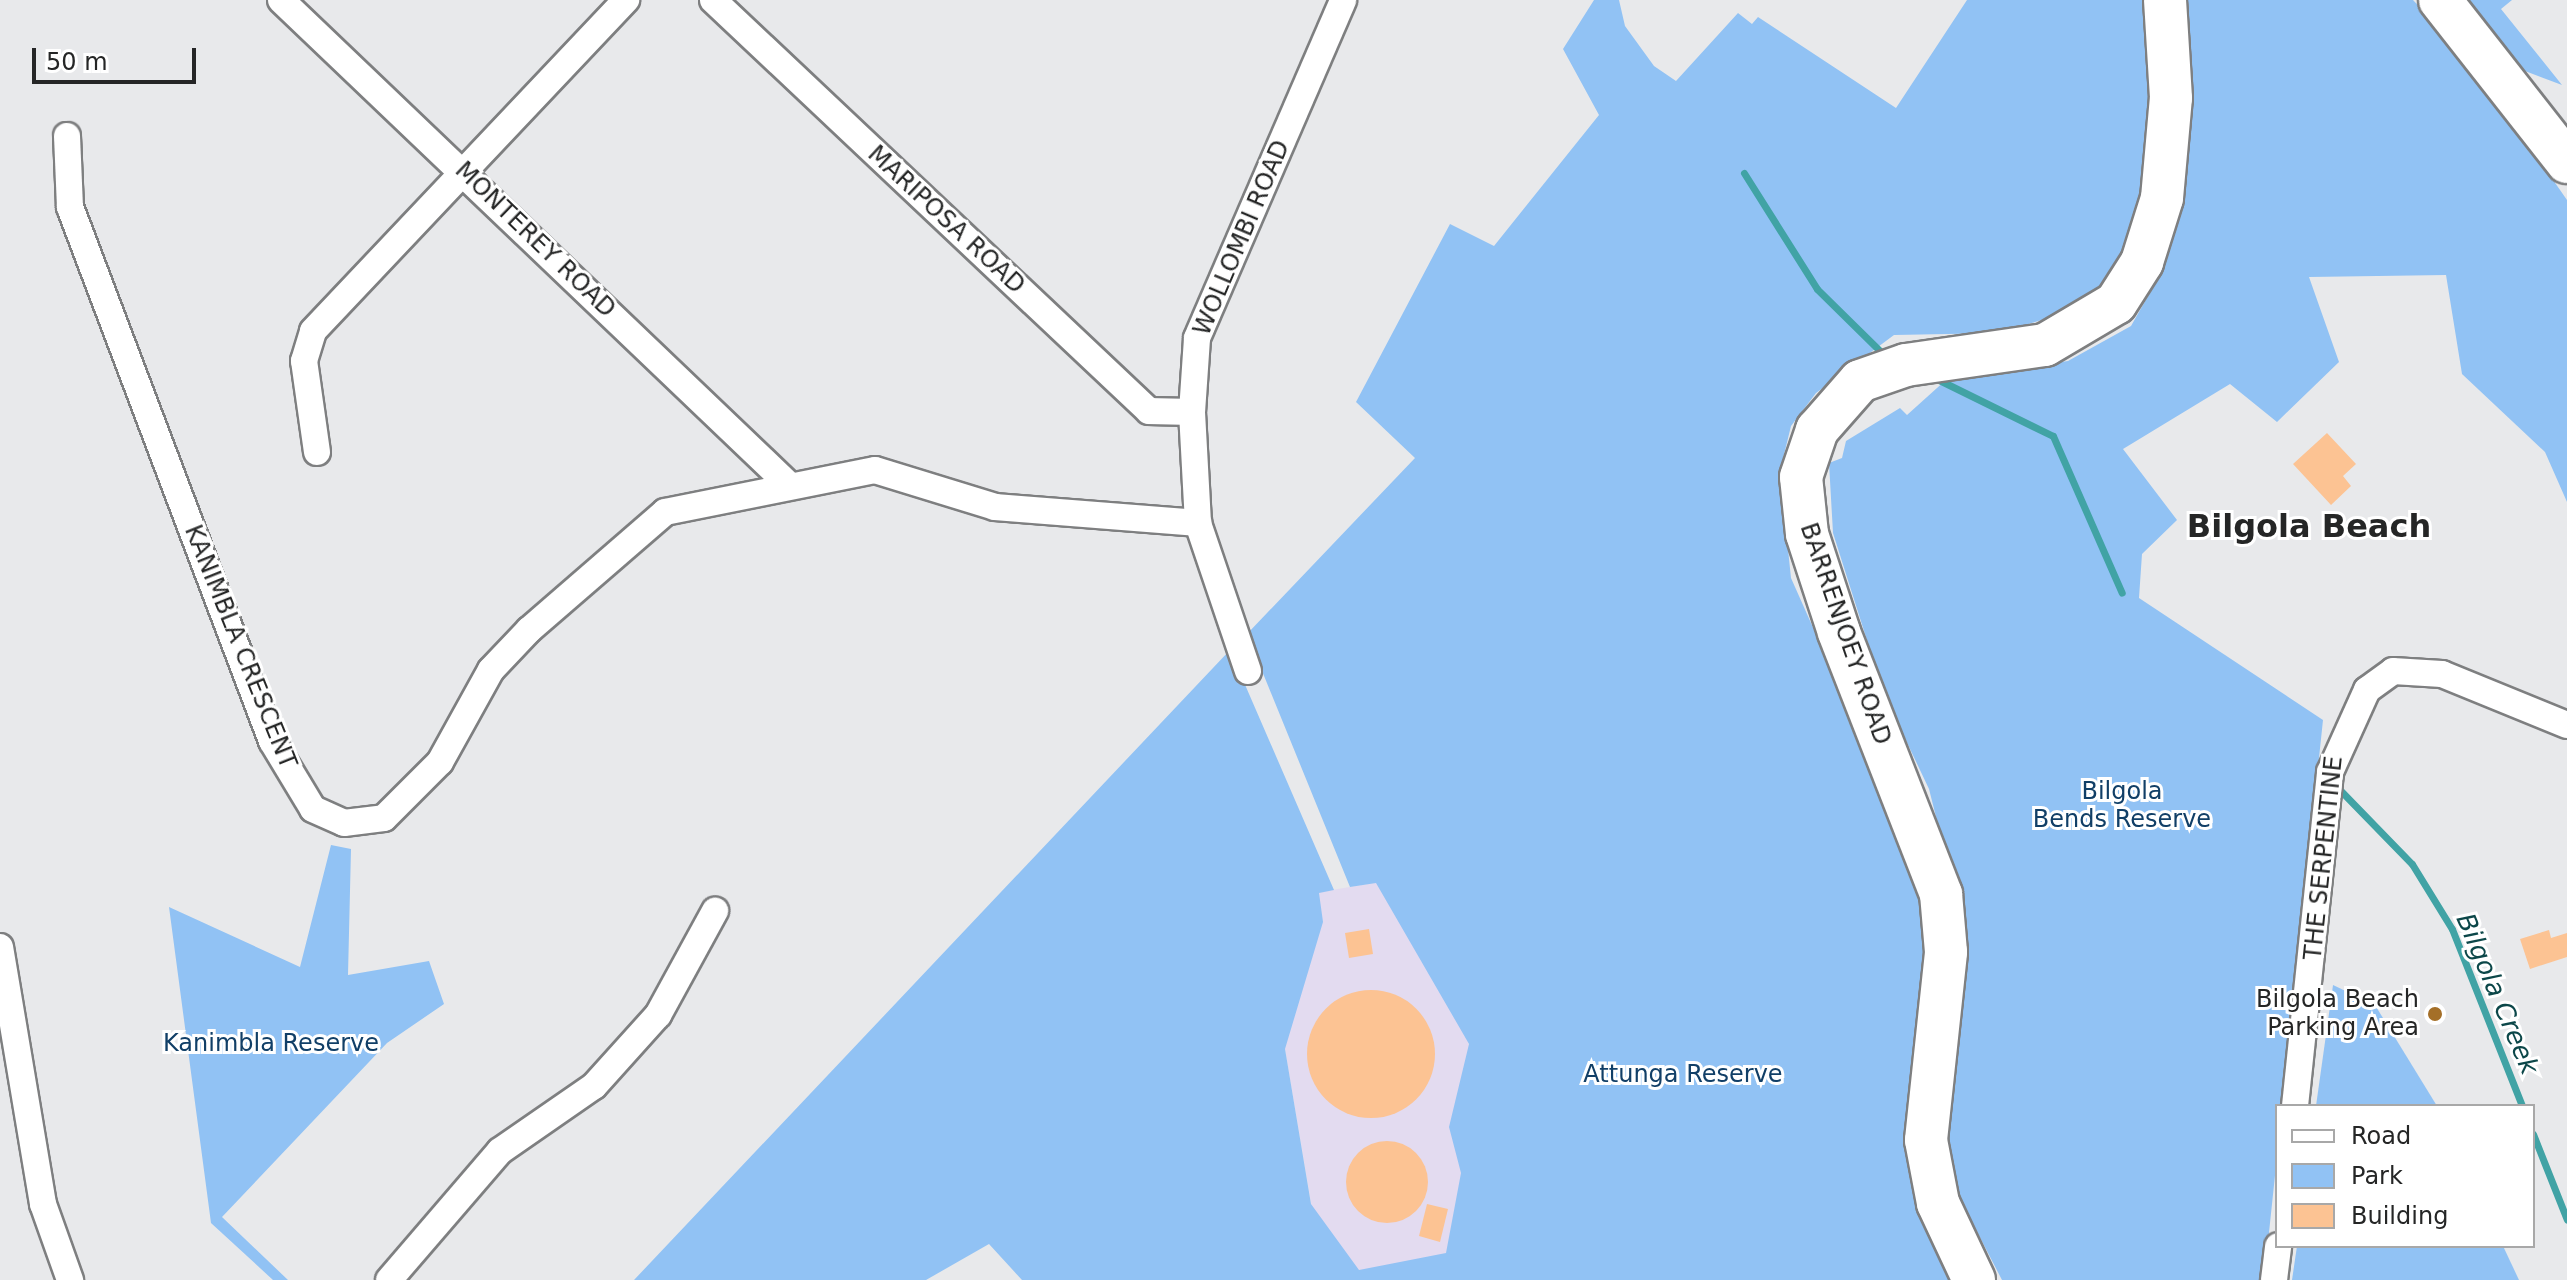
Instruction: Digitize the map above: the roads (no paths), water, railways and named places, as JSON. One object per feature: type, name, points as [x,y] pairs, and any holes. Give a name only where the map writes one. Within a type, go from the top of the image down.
[{"type":"main road","name":"BARRENJOEY ROAD","points":[[1974,1280],[1938,1203],[1926,1140],[1946,952],[1941,894],[1839,632],[1807,534],[1801,477],[1817,430],[1860,381],[1891,368],[2045,345],[2116,303],[2142,262],[2162,198],[2171,98],[2165,0]]},
{"type":"main road","points":[[2440,0],[2567,162]]},
{"type":"street","name":"MONTEREY ROAD","points":[[281,0],[464,171],[787,483]]},
{"type":"street","points":[[317,452],[304,361],[313,331],[626,0]]},
{"type":"street","name":"MARIPOSA ROAD","points":[[713,0],[1149,411],[1192,412]]},
{"type":"street","name":"WOLLOMBI ROAD","points":[[1248,671],[1198,523],[1192,412],[1197,338],[1343,0]]},
{"type":"street","name":"KANIMBLA CRESCENT","points":[[67,136],[70,207],[272,741],[313,809],[344,823],[384,818],[440,762],[491,670],[598,563],[665,512],[787,483],[875,470],[995,507],[1198,523]]},
{"type":"street","name":"THE SERPENTINE","points":[[2295,1104],[2330,772],[2367,690],[2393,671],[2442,674],[2567,725]]},
{"type":"street","points":[[389,1280],[500,1151],[594,1086],[658,1015],[715,911]]},
{"type":"street","points":[[0,947],[43,1204],[70,1280]]},
{"type":"street","points":[[2274,1280],[2278,1248]]},
{"type":"waterway","name":"Bilgola Creek","points":[[1744,173],[1817,289],[1880,351]]},
{"type":"waterway","name":"Bilgola Creek","points":[[1937,379],[2053,436],[2122,593]]},
{"type":"waterway","name":"Bilgola Creek","points":[[2340,790],[2412,864],[2452,929],[2521,1104]]},
{"type":"waterway","name":"Bilgola Creek","points":[[2535,1139],[2567,1220]]},
{"type":"place","name":"Bilgola Beach Parking Area","points":[[2435,1014]]},
{"type":"district","name":"Bilgola Beach","points":[[2309,526]]},
{"type":"park label","name":"Bilgola Bends Reserve","points":[[2122,806]]},
{"type":"park label","name":"Kanimbla Reserve","points":[[271,1044]]},
{"type":"park label","name":"Attunga Reserve","points":[[1683,1075]]}]
